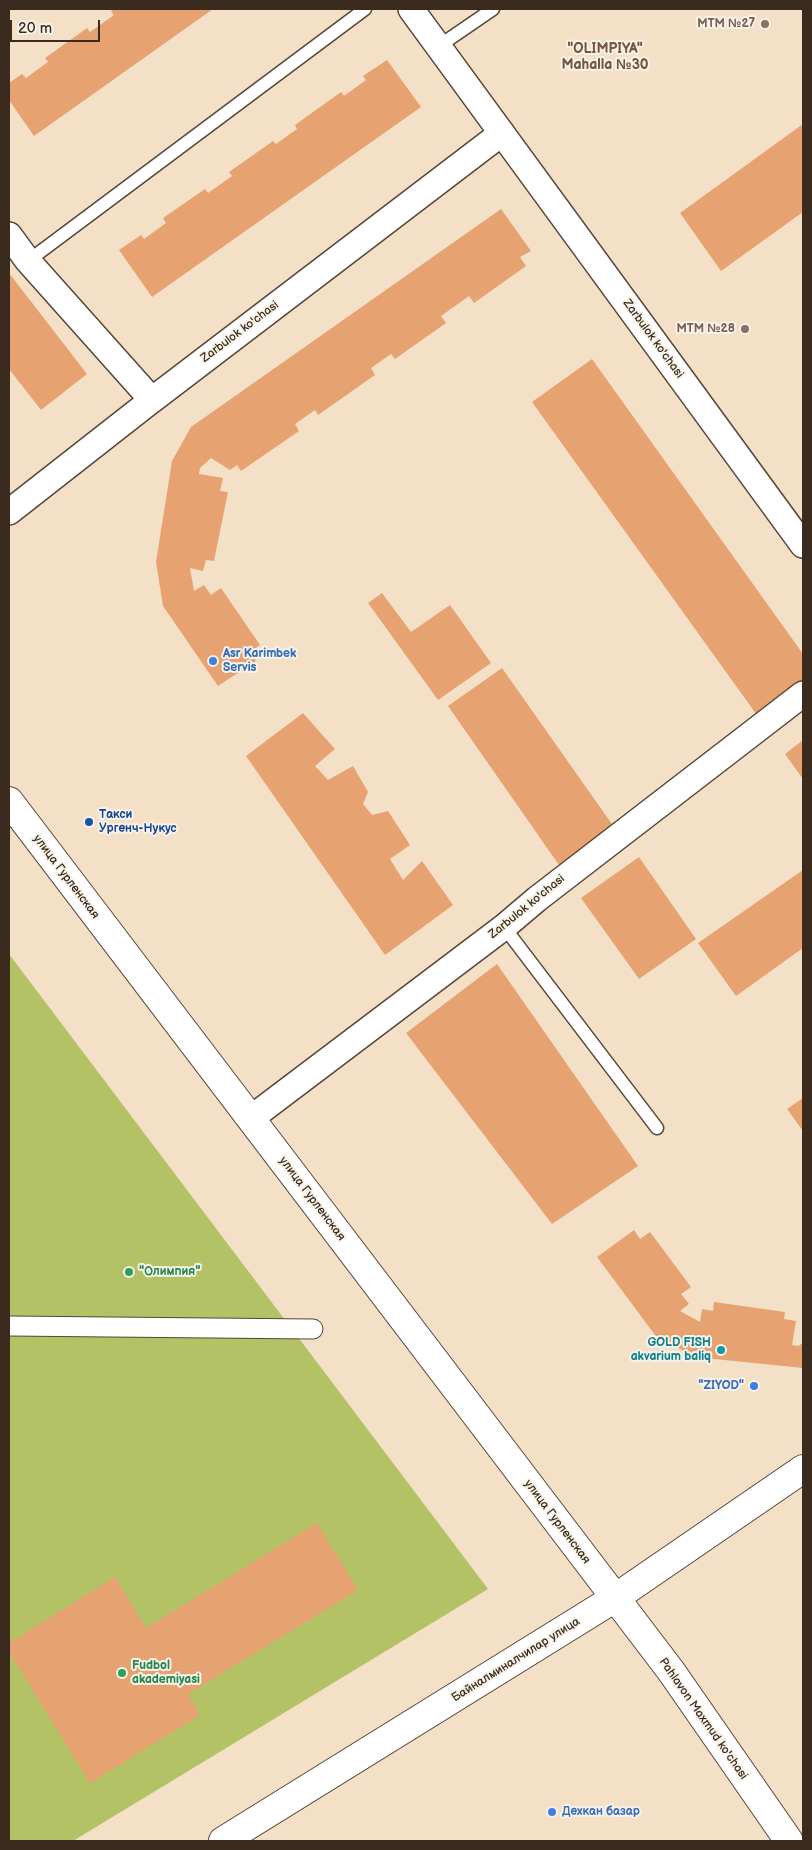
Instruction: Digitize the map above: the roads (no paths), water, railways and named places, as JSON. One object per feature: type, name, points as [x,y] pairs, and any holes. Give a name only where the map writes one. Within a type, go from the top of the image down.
[{"type":"street","name":"Zarbulok ko'chasi","points":[[411,9],[803,545]]},
{"type":"street","name":"Zarbulok ko'chasi","points":[[9,512],[152,400],[502,133]]},
{"type":"street","points":[[9,235],[28,262],[152,400]]},
{"type":"street","name":"Zarbulok ko'chasi","points":[[250,1119],[504,926],[803,694]]},
{"type":"street","name":"улица Гурленская","points":[[9,801],[615,1598]]},
{"type":"street","points":[[9,1326],[313,1329]]},
{"type":"street","name":"Байналминалчилар улица","points":[[224,1841],[615,1598],[803,1469]]},
{"type":"street","name":"Pahlavon Maxmud ko'chasi","points":[[615,1598],[693,1702],[789,1841]]},
{"type":"lane","points":[[28,262],[365,9]]},
{"type":"lane","points":[[439,46],[493,9]]},
{"type":"lane","points":[[504,926],[657,1128]]},
{"type":"place","name":"MTM №27","points":[[765,24]]},
{"type":"place","name":"MTM №28","points":[[745,329]]},
{"type":"place","name":"Asr Karimbek Servis","points":[[213,661]]},
{"type":"place","name":"Такси Ургенч-Нукус","points":[[89,822]]},
{"type":"place","name":"\"Олимпия\"","points":[[129,1272]]},
{"type":"place","name":"GOLD FISH akvarium baliq","points":[[721,1350]]},
{"type":"place","name":"\"ZIYOD\"","points":[[754,1386]]},
{"type":"place","name":"Fudbol akademiyasi","points":[[122,1673]]},
{"type":"place","name":"Дехкан базар","points":[[552,1812]]},
{"type":"district","name":"\"OLIMPIYA\" Mahalla №30","points":[[605,58]]}]
